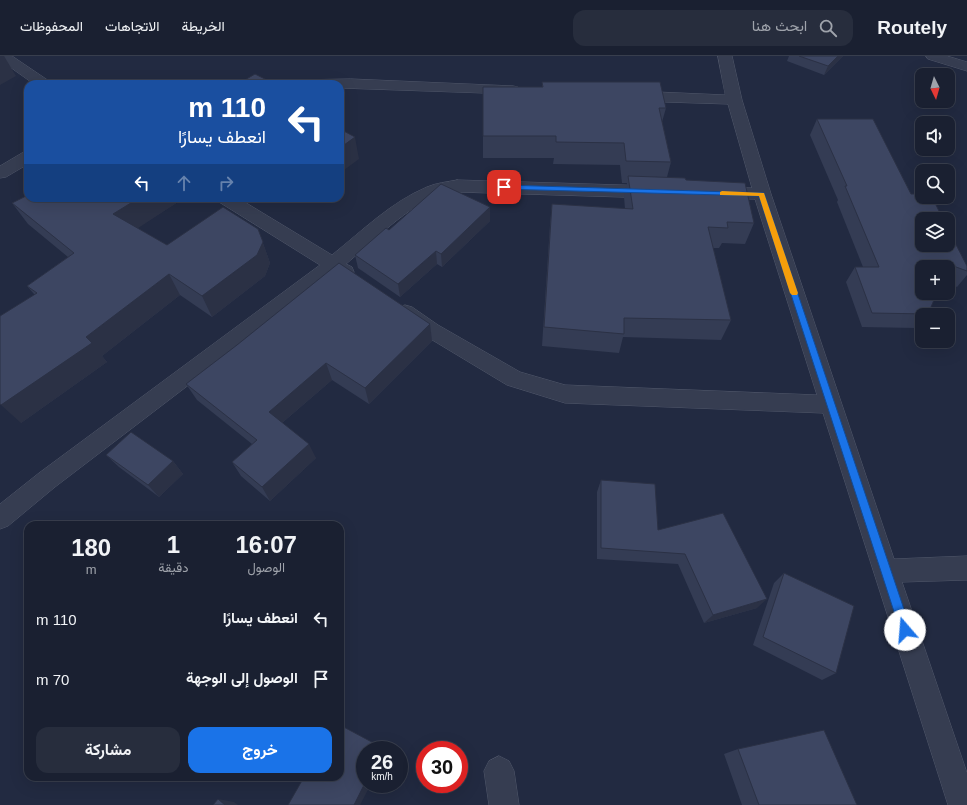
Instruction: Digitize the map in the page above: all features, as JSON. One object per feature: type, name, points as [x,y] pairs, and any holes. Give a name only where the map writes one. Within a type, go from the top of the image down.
[{"type":"street","points":[[3,56],[38,80]]},
{"type":"street","points":[[725,56],[734,100],[762,194],[963,805]]},
{"type":"street","points":[[933,56],[967,67]]},
{"type":"street","points":[[344,84],[405,85],[531,91]]},
{"type":"street","points":[[617,95],[734,100]]},
{"type":"street","points":[[0,173],[24,159]]},
{"type":"street","points":[[0,518],[47,480],[334,264],[393,215],[414,200],[434,190],[457,186],[668,192]]},
{"type":"street","points":[[700,193],[762,194]]},
{"type":"street","points":[[232,202],[334,264],[360,282]]},
{"type":"street","points":[[392,304],[430,330],[514,379],[565,394],[831,404]]},
{"type":"street","points":[[886,571],[967,568]]},
{"type":"street","points":[[500,772],[504,805]]},
{"type":"building","points":[[799,56],[838,56],[828,66]]},
{"type":"building","points":[[255,74],[267,80],[245,80]]},
{"type":"building","points":[[542,82],[660,82],[666,108],[659,108],[671,162],[626,161],[624,143],[556,142],[556,136],[483,136],[483,87],[543,87]]},
{"type":"building","points":[[817,119],[873,119],[911,194],[915,194],[915,204],[936,204],[940,212],[915,212],[915,252],[955,252],[955,243],[967,266],[967,271],[955,267],[955,260],[915,260],[915,300],[934,300],[931,308],[915,308],[915,314],[872,313],[855,267],[879,267],[845,186],[847,186]]},
{"type":"building","points":[[344,131],[355,137],[344,145]]},
{"type":"building","points":[[628,176],[685,178],[686,180],[745,183],[754,223],[727,222],[728,228],[708,227],[731,320],[624,318],[624,334],[544,327],[552,204],[633,209]]},
{"type":"building","points":[[441,184],[490,207],[441,254],[436,251],[398,284],[355,255],[386,228],[389,230]]},
{"type":"building","points":[[24,197],[24,202],[132,202],[113,214],[167,245],[223,207],[258,229],[263,242],[257,255],[202,296],[169,274],[86,337],[92,343],[1,405],[0,316],[37,293],[27,286],[74,253],[12,203]]},
{"type":"building","points":[[339,263],[430,324],[365,388],[326,363],[269,412],[309,444],[262,487],[232,462],[257,440],[186,384]]},
{"type":"building","points":[[131,432],[173,461],[148,485],[106,455]]},
{"type":"building","points":[[601,480],[655,484],[658,530],[723,513],[767,599],[713,615],[685,554],[601,548]]},
{"type":"building","points":[[784,573],[854,606],[836,673],[763,637]]},
{"type":"building","points":[[344,727],[370,741],[356,741],[356,793],[360,793],[354,805],[288,805],[302,781],[344,781]]},
{"type":"building","points":[[824,730],[857,805],[759,805],[738,749]]},
{"type":"building","points":[[218,799],[225,805],[213,805]]},
{"type":"slow traffic","points":[[722,193],[762,194],[794,293]]},
{"type":"route","points":[[504,187],[762,194],[905,630]]}]
